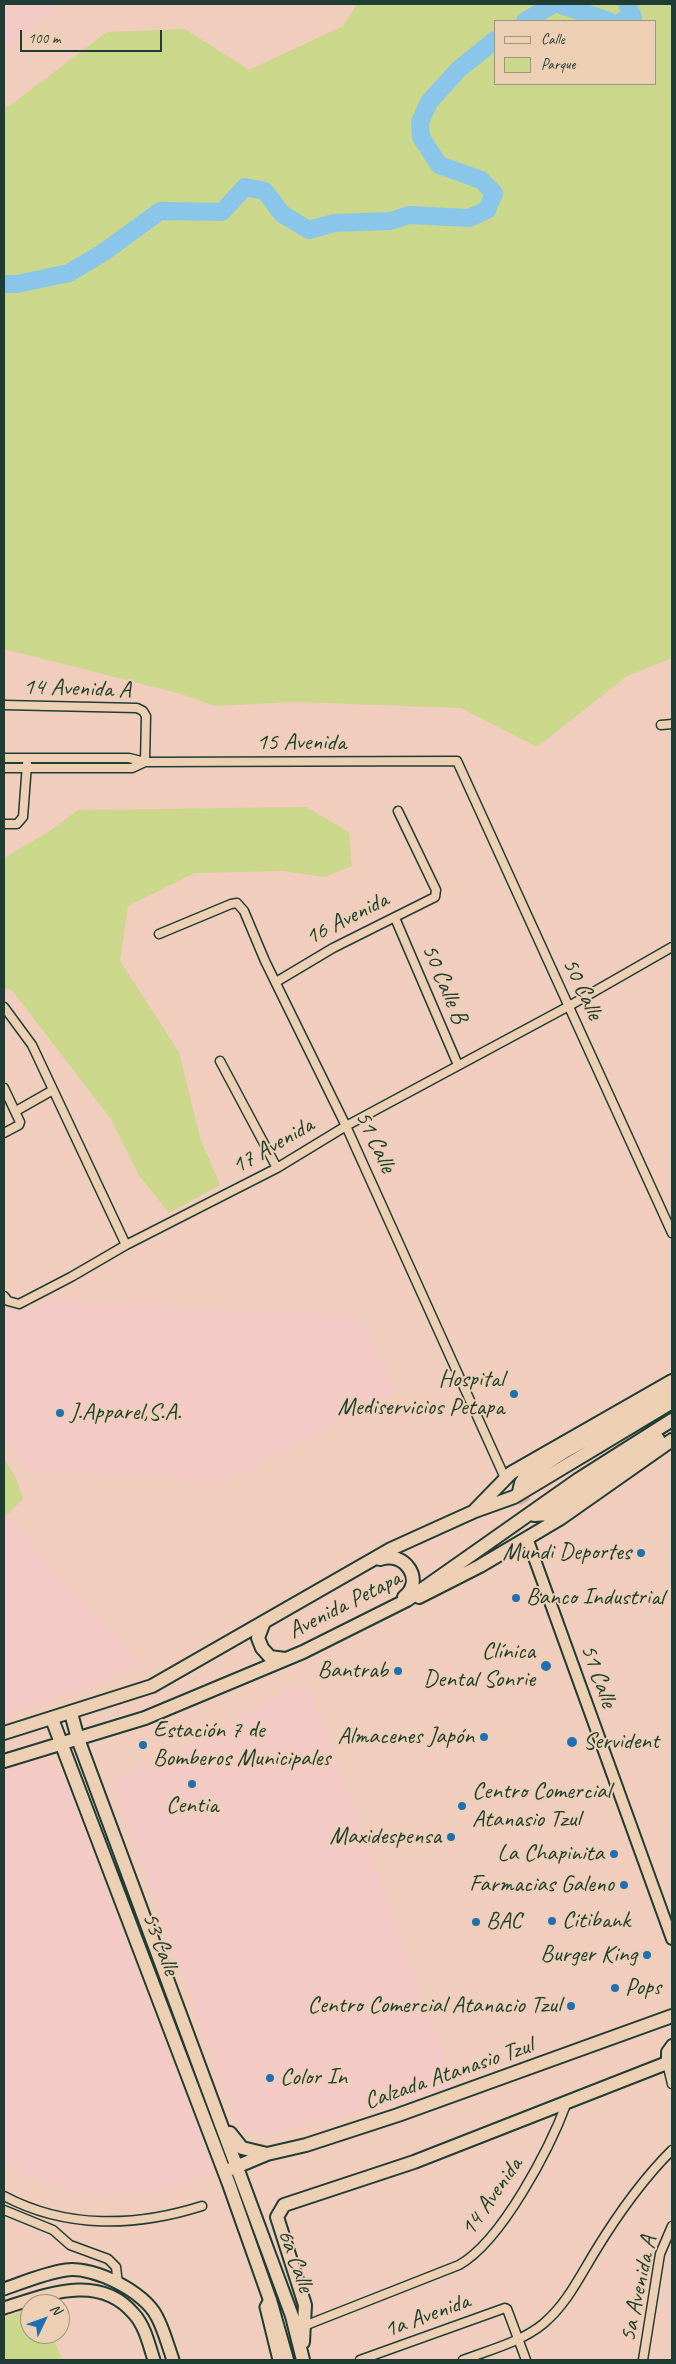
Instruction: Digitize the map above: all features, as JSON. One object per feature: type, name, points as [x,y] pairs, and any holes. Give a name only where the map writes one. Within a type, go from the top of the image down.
[{"type":"main road","points":[[475,1511],[505,1478],[544,1452],[672,1381]]},
{"type":"main road","points":[[519,1492],[525,1477],[672,1390]]},
{"type":"main road","name":"Avenida Petapa","points":[[4,1733],[142,1689],[172,1676],[359,1566],[475,1511],[514,1497],[672,1402]]},
{"type":"main road","name":"Avenida Petapa","points":[[4,1761],[145,1718],[286,1659],[386,1611],[407,1600],[580,1479],[672,1420]]},
{"type":"main road","points":[[534,1515],[545,1516],[549,1514],[672,1430]]},
{"type":"main road","points":[[407,1600],[421,1597],[480,1566],[527,1538],[593,1497],[672,1440]]},
{"type":"main road","points":[[359,1566],[394,1556],[401,1560],[408,1568],[414,1580],[413,1589],[386,1611]]},
{"type":"main road","points":[[264,1622],[258,1638],[262,1648],[270,1657],[286,1659]]},
{"type":"main road","name":"53 Calle","points":[[71,1713],[78,1739],[243,2179]]},
{"type":"main road","name":"53 Calle","points":[[52,1719],[227,2179]]},
{"type":"main road","name":"Calzada Atanasio Tzul","points":[[227,2179],[238,2165],[267,2154],[306,2145],[398,2115],[672,2016]]},
{"type":"main road","points":[[302,2357],[305,2305],[278,2224],[277,2216],[284,2205],[414,2162],[669,2062]]},
{"type":"main road","points":[[218,2113],[233,2139],[242,2148],[267,2154]]},
{"type":"main road","name":"6a Calle","points":[[227,2179],[270,2300],[287,2360]]},
{"type":"main road","name":"6a Calle","points":[[243,2179],[292,2316],[302,2357]]},
{"type":"main road","points":[[4,2289],[67,2270],[83,2271],[118,2284],[138,2295],[158,2317],[173,2360]]},
{"type":"main road","points":[[4,2308],[63,2291],[83,2289],[101,2292],[121,2302],[135,2314],[144,2330],[154,2360]]},
{"type":"main road","points":[[270,2300],[266,2307],[267,2318],[279,2360]]},
{"type":"street","name":"14 Avenida A","points":[[4,705],[137,708],[143,711],[146,716],[145,762]]},
{"type":"street","points":[[661,725],[672,724]]},
{"type":"street","name":"15 Avenida","points":[[4,758],[128,758],[145,762],[457,761]]},
{"type":"street","points":[[4,824],[17,824],[23,817],[27,759]]},
{"type":"street","name":"50 Calle","points":[[457,761],[672,1233]]},
{"type":"street","name":"15 Avenida","points":[[4,768],[132,768],[145,762]]},
{"type":"street","name":"16 Avenida","points":[[276,982],[333,948],[435,897],[437,894],[398,811]]},
{"type":"street","name":"51 Calle","points":[[159,934],[237,903],[244,912],[346,1126],[505,1478]]},
{"type":"street","name":"50 Calle B","points":[[395,918],[458,1065]]},
{"type":"street","name":"17 Avenida","points":[[4,1296],[8,1301],[20,1304],[126,1245],[277,1168],[346,1126],[568,1006],[672,947]]},
{"type":"street","points":[[4,1007],[32,1046],[126,1245]]},
{"type":"street","points":[[4,1024],[12,1019]]},
{"type":"street","points":[[220,1060],[277,1168]]},
{"type":"street","points":[[4,1088],[16,1111],[19,1125],[4,1133]]},
{"type":"street","points":[[16,1111],[53,1090]]},
{"type":"street","name":"51 Calle","points":[[527,1538],[672,1940]]},
{"type":"street","points":[[672,2045],[667,2052],[672,2084]]},
{"type":"street","name":"14 Avenida","points":[[304,2326],[459,2265],[479,2251],[490,2240],[525,2187],[551,2141],[566,2102]]},
{"type":"street","points":[[463,2360],[518,2338],[541,2325],[564,2301],[623,2208],[643,2182],[672,2150]]},
{"type":"street","points":[[4,2196],[17,2203],[62,2216],[96,2222],[124,2223],[162,2218],[202,2206]]},
{"type":"street","points":[[4,2210],[53,2230],[70,2245],[108,2259],[116,2267],[118,2284]]},
{"type":"street","name":"5a Avenida A","points":[[643,2360],[660,2254],[672,2226]]},
{"type":"street","name":"1a Avenida","points":[[360,2360],[506,2308],[518,2338]]},
{"type":"street","points":[[518,2338],[526,2360]]},
{"type":"shaded area","points":[[4,4],[61,4],[4,48]]},
{"type":"shaded area","points":[[55,1299],[361,1317],[397,1391],[227,1481],[30,1471],[4,1436],[4,1307],[24,1312]]},
{"type":"shaded area","points":[[6,1517],[143,1667],[4,1717],[4,1518]]},
{"type":"shaded area","points":[[298,1685],[310,1692],[318,1710],[455,2086],[362,2112],[262,2135],[243,2130],[236,2117],[112,1782],[270,1702],[293,1686]]},
{"type":"shaded area","points":[[42,1758],[62,1772],[215,2173],[166,2190],[106,2196],[49,2185],[4,2165],[4,1769]]},
{"type":"green space","points":[[357,4],[672,4],[672,658],[627,676],[537,747],[461,708],[295,702],[215,706],[181,694],[4,649],[4,108],[12,104],[107,32],[185,29],[249,70],[343,26]]},
{"type":"green space","points":[[306,807],[349,832],[352,866],[325,877],[283,871],[195,873],[128,906],[120,961],[179,1052],[200,1138],[220,1185],[169,1213],[138,1174],[110,1118],[12,990],[4,988],[4,858],[50,831],[78,810]]},
{"type":"green space","points":[[4,1459],[15,1476],[23,1499],[4,1518]]},
{"type":"green space","points":[[20,2312],[20,2344],[56,2344],[62,2360],[4,2360],[4,2318]]},
{"type":"waterway","points":[[527,20],[554,4]]},
{"type":"waterway","points":[[558,4],[606,20]]},
{"type":"waterway","points":[[625,20],[633,17],[627,4]]},
{"type":"waterway","points":[[4,284],[17,284],[69,273],[104,252],[160,211],[222,212],[245,187],[265,191],[282,214],[309,230],[334,223],[391,221],[409,215],[469,218],[487,210],[494,193],[481,180],[439,165],[421,137],[420,122],[429,102],[459,69],[493,42]]},
{"type":"tunnel","points":[[519,1492],[534,1515]]},
{"type":"place","name":"Hospital Mediservicios Petapa","points":[[514,1394]]},
{"type":"place","name":"J.Apparel,S.A.","points":[[60,1413]]},
{"type":"place","name":"Mundi Deportes","points":[[641,1553]]},
{"type":"place","name":"Banco Industrial","points":[[516,1598]]},
{"type":"place","name":"Clínica Dental Sonrie","points":[[546,1666]]},
{"type":"place","name":"Bantrab","points":[[398,1671]]},
{"type":"place","name":"Almacenes Japón","points":[[484,1737]]},
{"type":"place","name":"Servident","points":[[572,1742]]},
{"type":"place","name":"Estación 7 de Bomberos Municipales","points":[[143,1745]]},
{"type":"place","name":"Centia","points":[[192,1784]]},
{"type":"place","name":"Centro Comercial Atanasio Tzul","points":[[462,1806]]},
{"type":"place","name":"Maxidespensa","points":[[451,1837]]},
{"type":"place","name":"La Chapinita","points":[[614,1854]]},
{"type":"place","name":"Farmacias Galeno","points":[[624,1885]]},
{"type":"place","name":"Citibank","points":[[552,1921]]},
{"type":"place","name":"BAC","points":[[476,1922]]},
{"type":"place","name":"Burger King","points":[[647,1955]]},
{"type":"place","name":"Pops","points":[[615,1988]]},
{"type":"place","name":"Centro Comercial Atanacio Tzul","points":[[571,2006]]},
{"type":"place","name":"Color In","points":[[270,2078]]}]
